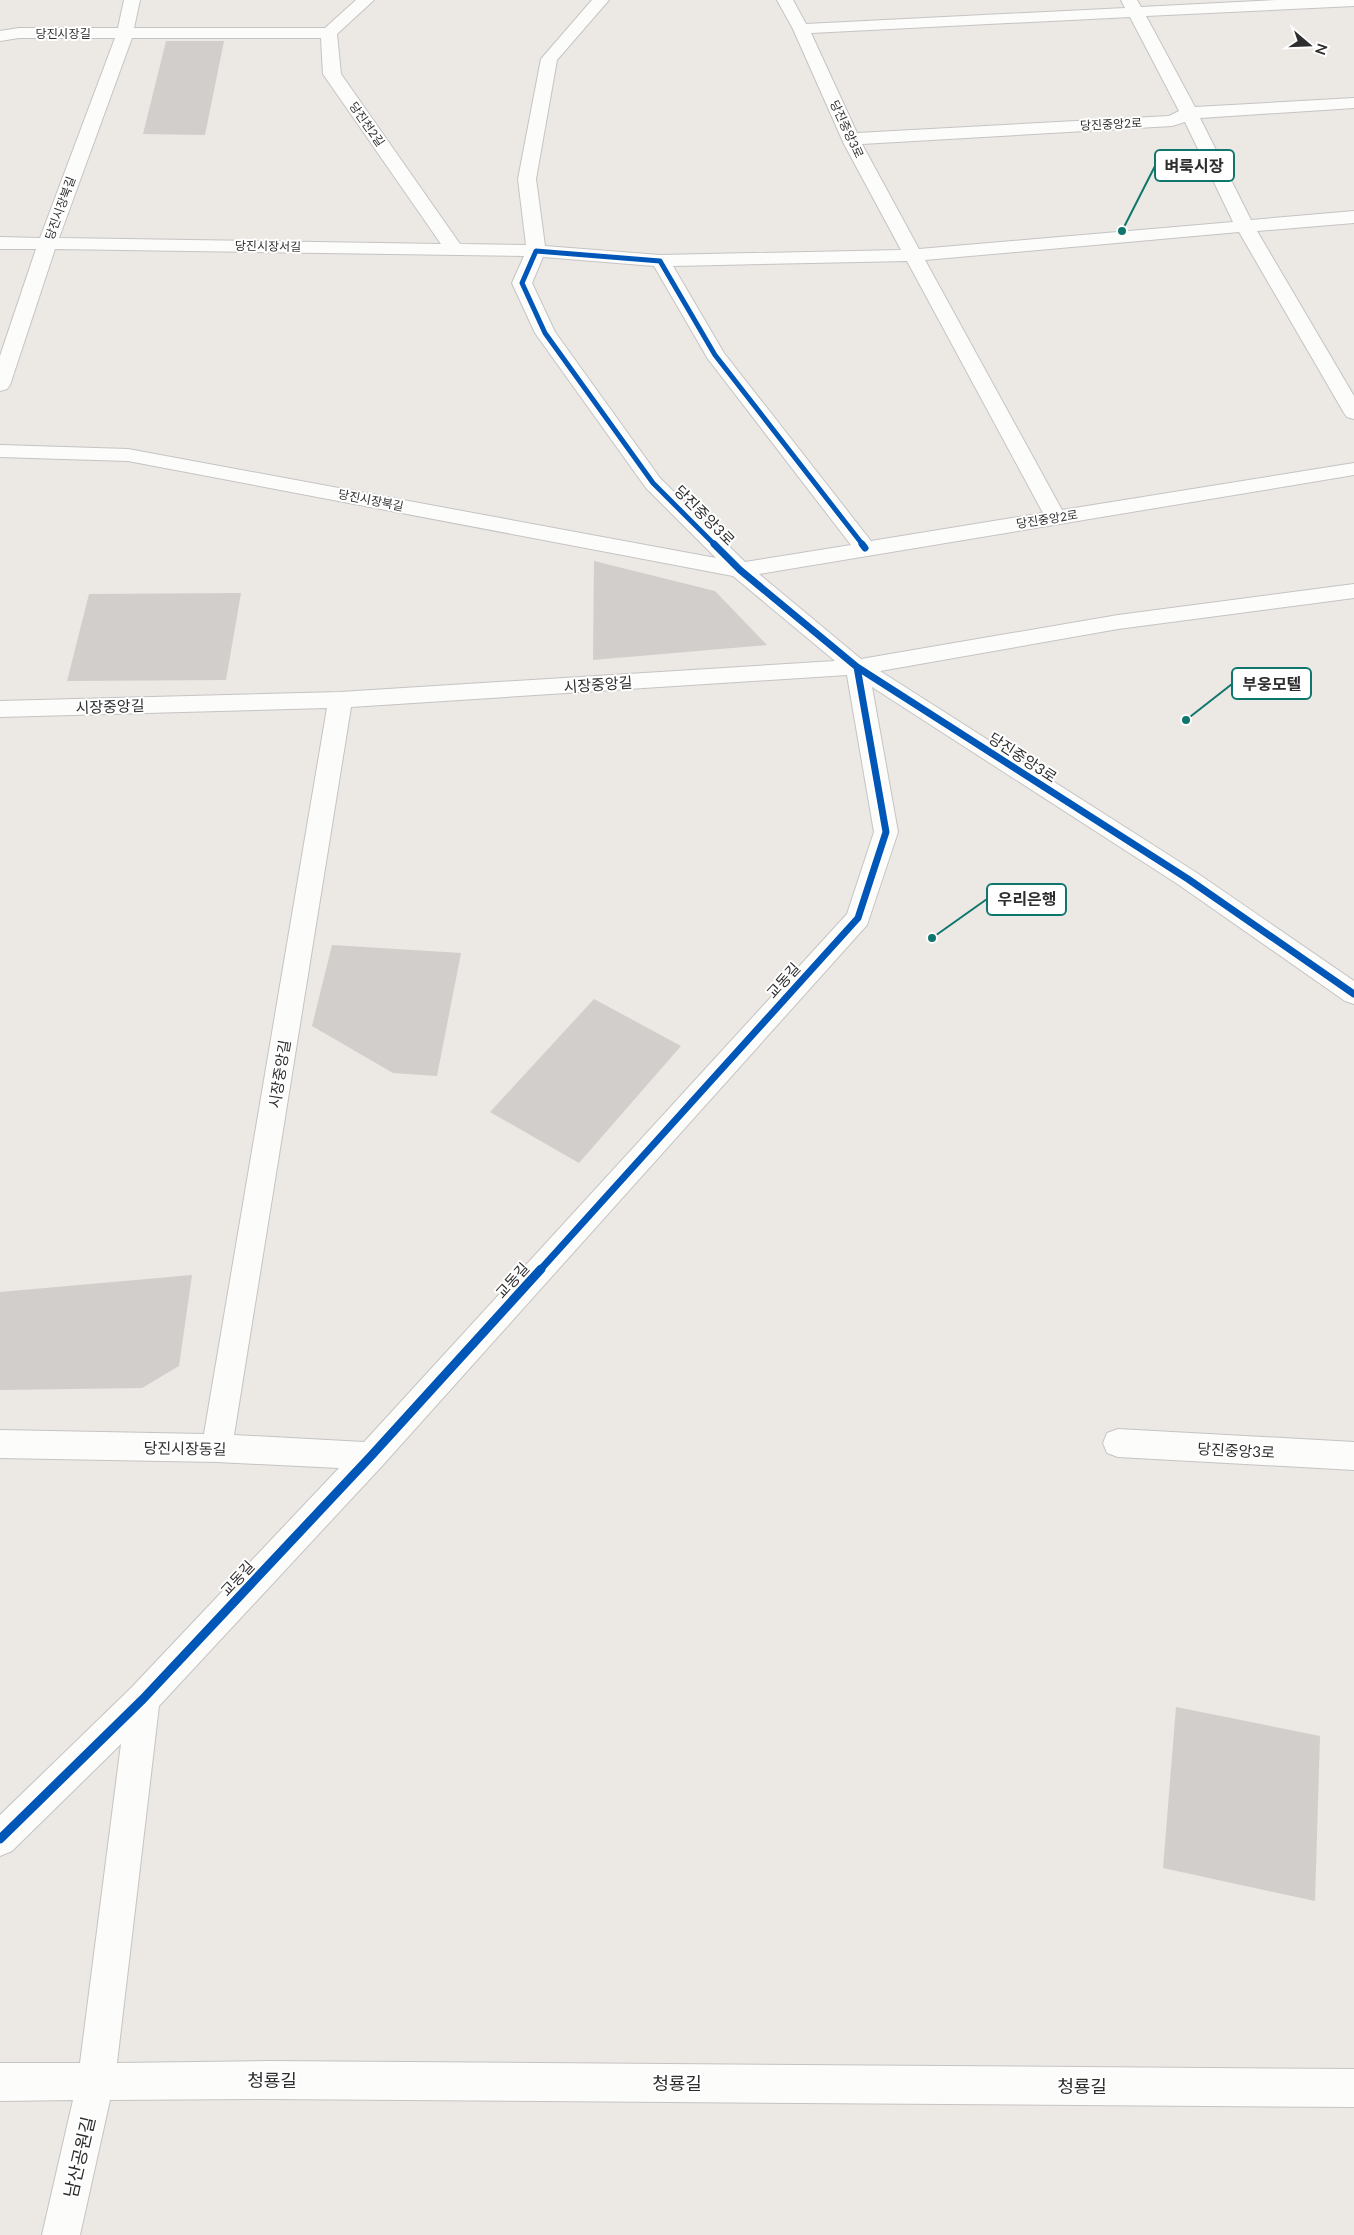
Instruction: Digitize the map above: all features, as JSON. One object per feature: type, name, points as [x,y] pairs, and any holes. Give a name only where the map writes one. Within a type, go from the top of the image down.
[{"type":"street","name":"당진시장북길","points":[[0,385],[48,243],[125,33],[132,0]]},
{"type":"street","points":[[125,33],[329,33],[366,0]]},
{"type":"street","points":[[601,0],[549,59],[527,179],[536,251],[660,261],[913,255],[1354,217]]},
{"type":"street","name":"당진중앙3로","points":[[786,0],[851,139],[1056,518]]},
{"type":"street","points":[[801,29],[1132,6],[1354,1]]},
{"type":"street","points":[[1132,6],[1189,113],[1244,226],[1354,413]]},
{"type":"street","name":"당진시장길","points":[[0,36],[19,33],[125,33]]},
{"type":"street","name":"당진천2길","points":[[329,33],[332,74],[454,249]]},
{"type":"street","name":"당진중앙2로","points":[[851,139],[1172,121],[1189,113],[1354,103]]},
{"type":"street","name":"당진시장서길","points":[[0,243],[536,251]]},
{"type":"street","name":"당진중앙3로","points":[[536,251],[522,283],[545,333],[654,483],[740,570],[857,668],[1188,880],[1354,994]]},
{"type":"street","points":[[660,261],[715,355],[865,548]]},
{"type":"street","name":"당진시장북길","points":[[0,451],[128,454],[740,570]]},
{"type":"street","name":"당진중앙2로","points":[[740,570],[1354,468]]},
{"type":"street","points":[[857,668],[1118,622],[1354,591]]},
{"type":"street","name":"시장중앙길","points":[[0,709],[340,700],[857,668]]},
{"type":"street","name":"교동길","points":[[0,1839],[143,1699],[370,1456],[858,918],[886,832],[857,668]]},
{"type":"street","name":"시장중앙길","points":[[217,1448],[340,700]]},
{"type":"street","name":"당진중앙3로","points":[[1118,1443],[1354,1456]]},
{"type":"street","name":"당진시장동길","points":[[0,1444],[217,1448],[370,1456]]},
{"type":"street","name":"남산공원길","points":[[61,2235],[96,2080],[143,1699]]},
{"type":"street","name":"청룡길","points":[[0,2082],[96,2080],[1354,2088]]},
{"type":"building","points":[[166,41],[224,41],[205,135],[143,134]]},
{"type":"building","points":[[594,561],[715,591],[767,645],[593,660]]},
{"type":"building","points":[[241,593],[226,680],[67,681],[89,594]]},
{"type":"building","points":[[332,945],[461,953],[437,1076],[393,1073],[312,1026]]},
{"type":"building","points":[[594,999],[681,1046],[579,1163],[490,1112]]},
{"type":"building","points":[[192,1275],[179,1366],[142,1388],[0,1390],[0,1292]]},
{"type":"building","points":[[1176,1707],[1320,1736],[1315,1901],[1163,1868]]},
{"type":"cycle path","points":[[865,548],[715,355],[660,261],[536,251],[522,283],[545,333],[653,483],[740,570],[857,667],[1188,879],[1354,994]]},
{"type":"cycle path","points":[[0,1839],[143,1699],[371,1456],[858,918],[886,832],[857,667]]},
{"type":"place","name":"벼룩시장","points":[[1122,231]]},
{"type":"place","name":"부웅모텔","points":[[1186,720]]},
{"type":"place","name":"우리은행","points":[[932,938]]}]
